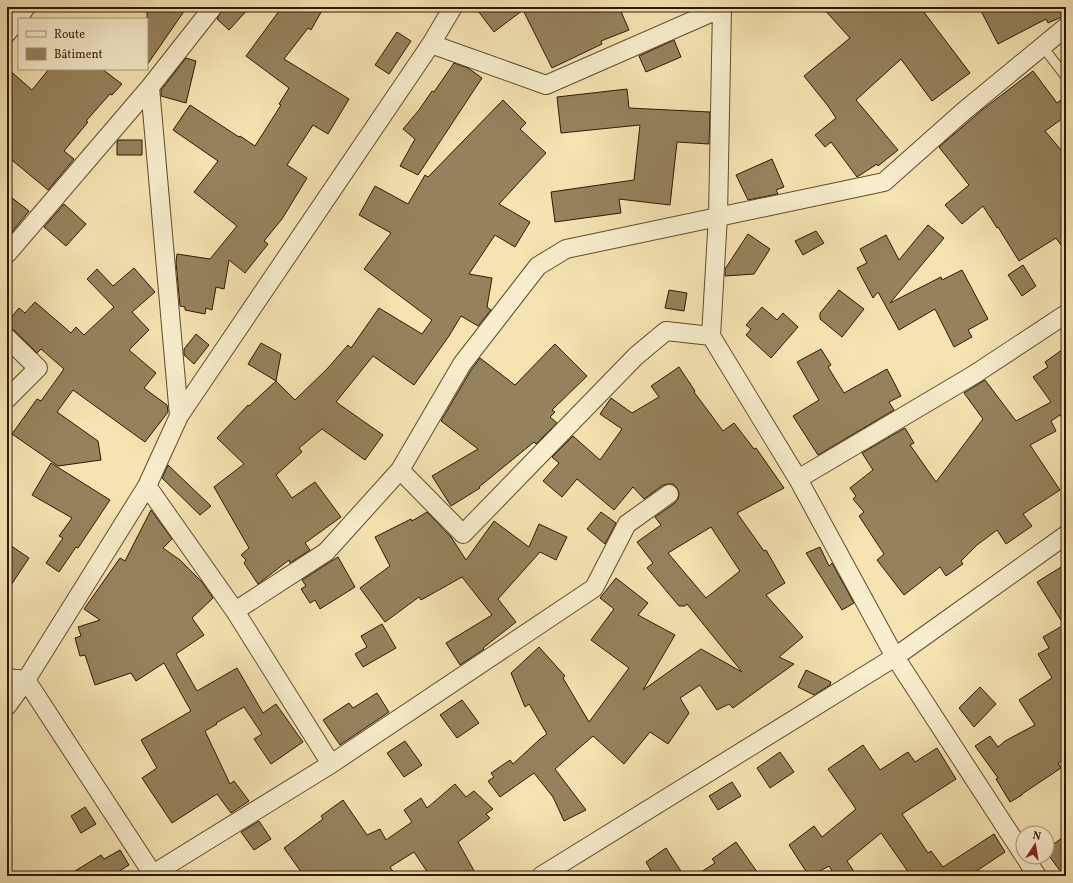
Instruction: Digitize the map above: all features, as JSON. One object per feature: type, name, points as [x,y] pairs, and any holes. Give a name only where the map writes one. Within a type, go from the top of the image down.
[{"type":"street","points":[[7,254],[150,87],[213,7]]},
{"type":"street","points":[[7,706],[26,680],[147,486],[179,416],[431,44],[453,7]]},
{"type":"street","points":[[431,44],[546,85],[723,8],[718,216],[712,336],[798,480],[895,657],[1015,842]]},
{"type":"street","points":[[235,611],[326,552],[400,470],[462,364],[538,266],[566,249],[884,182],[964,111],[1066,27]]},
{"type":"street","points":[[150,87],[179,416]]},
{"type":"street","points":[[798,480],[975,374],[1066,314]]},
{"type":"street","points":[[400,470],[463,534],[636,356],[666,331],[712,336]]},
{"type":"street","points":[[7,338],[38,368],[7,399]]},
{"type":"street","points":[[147,486],[235,611],[331,764]]},
{"type":"street","points":[[26,680],[153,875],[331,764],[594,588],[627,524],[669,494]]},
{"type":"street","points":[[541,876],[895,657],[1066,535]]},
{"type":"street","points":[[7,678],[26,680]]},
{"type":"street","points":[[1030,865],[1037,876]]},
{"type":"lane","points":[[1043,47],[1066,77]]},
{"type":"building","points":[[147,7],[187,7],[148,64],[148,18]]},
{"type":"building","points":[[224,7],[250,7],[229,30],[217,19]]},
{"type":"building","points":[[282,7],[324,7],[311,30],[308,28],[284,59],[349,99],[328,134],[313,125],[287,165],[307,178],[282,219],[264,241],[268,244],[245,273],[229,260],[224,289],[216,287],[212,310],[206,308],[205,314],[185,310],[185,307],[180,306],[176,262],[177,254],[210,259],[237,226],[194,192],[218,161],[173,130],[190,105],[255,146],[281,105],[279,104],[289,88],[246,56]]},
{"type":"building","points":[[475,7],[619,7],[629,30],[601,41],[602,44],[552,68],[523,10],[494,32]]},
{"type":"building","points":[[822,7],[920,7],[970,73],[932,101],[901,59],[856,100],[898,150],[878,166],[877,164],[857,177],[831,142],[825,147],[815,135],[836,118],[804,76],[850,38]]},
{"type":"building","points":[[979,7],[1066,7],[1066,15],[1048,23],[1046,19],[998,44]]},
{"type":"building","points":[[397,32],[411,41],[389,74],[375,65]]},
{"type":"building","points":[[674,40],[681,57],[646,72],[639,56]]},
{"type":"building","points":[[186,58],[196,61],[186,103],[161,96],[161,90]]},
{"type":"building","points":[[454,63],[468,68],[482,78],[418,175],[400,166],[415,139],[403,129],[432,91],[434,92]]},
{"type":"building","points":[[7,68],[32,90],[48,70],[103,70],[122,84],[112,95],[110,94],[86,121],[88,122],[64,151],[74,159],[48,190],[7,156]]},
{"type":"building","points":[[1033,71],[1057,103],[1066,96],[1066,116],[1045,131],[1066,156],[1066,252],[1056,238],[1019,261],[983,206],[962,224],[945,205],[969,185],[939,147],[982,110]]},
{"type":"building","points":[[627,89],[629,108],[710,112],[709,144],[677,142],[670,205],[619,199],[621,213],[555,222],[551,192],[634,180],[640,125],[561,133],[557,97]]},
{"type":"building","points":[[503,100],[526,123],[520,129],[546,153],[499,204],[530,222],[515,247],[495,235],[469,274],[492,278],[487,307],[491,310],[478,326],[461,316],[449,336],[414,385],[373,356],[336,402],[383,435],[365,460],[322,429],[299,448],[302,452],[276,475],[292,498],[315,482],[341,517],[305,543],[310,550],[290,563],[289,560],[258,584],[244,563],[246,560],[241,555],[249,548],[214,487],[244,464],[217,438],[248,405],[249,406],[276,381],[295,400],[327,369],[348,345],[351,348],[379,308],[422,334],[432,320],[364,269],[391,233],[359,215],[375,186],[408,204],[425,175],[428,177]]},
{"type":"building","points":[[118,140],[142,140],[142,155],[117,155]]},
{"type":"building","points":[[772,159],[784,187],[776,190],[778,194],[748,200],[736,175]]},
{"type":"building","points":[[7,194],[29,211],[7,238]]},
{"type":"building","points":[[64,204],[86,224],[66,246],[44,227]]},
{"type":"building","points":[[928,225],[944,238],[890,303],[941,277],[942,280],[962,270],[988,319],[968,330],[972,337],[954,347],[935,309],[899,330],[878,292],[873,298],[857,268],[867,263],[860,249],[886,235],[899,260]]},
{"type":"building","points":[[816,231],[824,243],[803,255],[795,241]]},
{"type":"building","points":[[748,234],[770,249],[754,274],[725,276],[725,269]]},
{"type":"building","points":[[1023,265],[1036,286],[1022,296],[1008,275]]},
{"type":"building","points":[[134,268],[155,292],[132,312],[149,330],[129,350],[156,373],[144,388],[167,405],[168,412],[145,442],[73,390],[57,412],[98,441],[101,460],[58,466],[12,434],[37,399],[41,401],[64,369],[41,349],[37,353],[14,330],[7,328],[7,322],[19,308],[25,313],[35,302],[71,333],[76,327],[84,335],[114,307],[87,279],[97,269],[113,286]]},
{"type":"building","points":[[669,290],[687,293],[684,311],[665,308]]},
{"type":"building","points":[[839,290],[864,309],[842,337],[820,319],[820,313]]},
{"type":"building","points":[[762,307],[777,320],[783,313],[798,327],[771,358],[746,335],[751,329],[746,325]]},
{"type":"building","points":[[196,334],[209,345],[194,364],[184,355],[184,349]]},
{"type":"building","points":[[261,343],[281,354],[276,381],[248,364]]},
{"type":"building","points":[[555,344],[587,376],[552,410],[555,412],[550,417],[557,423],[536,444],[534,442],[479,487],[480,488],[451,506],[432,476],[478,449],[441,421],[471,370],[480,358],[515,385]]},
{"type":"building","points":[[1066,347],[1066,424],[1060,415],[1051,421],[1056,431],[1030,445],[1060,490],[1023,514],[1032,526],[1006,544],[997,530],[977,545],[961,561],[963,564],[946,576],[940,567],[904,595],[877,560],[884,554],[859,516],[864,512],[853,499],[856,496],[850,488],[873,470],[862,453],[905,428],[914,443],[910,445],[936,482],[983,419],[964,393],[985,380],[1016,421],[1051,402],[1033,377],[1048,367],[1045,362]]},
{"type":"building","points":[[821,349],[831,365],[828,367],[844,393],[887,369],[901,396],[889,402],[894,410],[818,455],[793,416],[819,400],[797,362]]},
{"type":"building","points":[[679,367],[695,391],[694,392],[723,431],[734,423],[754,449],[756,448],[784,488],[737,513],[764,551],[766,550],[785,583],[766,595],[803,637],[779,657],[794,664],[733,708],[729,704],[717,710],[700,685],[680,698],[689,713],[668,744],[650,732],[624,764],[593,736],[555,769],[586,810],[564,821],[553,797],[534,773],[500,797],[488,781],[494,777],[491,773],[510,760],[513,764],[547,734],[529,704],[525,707],[511,673],[539,647],[565,676],[563,678],[589,722],[629,668],[591,640],[614,609],[600,598],[616,578],[648,603],[638,615],[675,635],[643,690],[701,649],[742,672],[687,604],[685,606],[679,606],[647,568],[653,563],[637,542],[661,525],[655,517],[675,503],[678,499],[679,493],[673,484],[663,485],[644,499],[633,487],[614,510],[577,479],[562,497],[543,481],[559,463],[552,457],[573,436],[600,460],[622,429],[600,414],[611,398],[632,413],[659,397],[651,386]],"holes":[[[711,527],[740,571],[706,598],[668,553]]]},
{"type":"building","points":[[51,463],[110,500],[78,548],[76,547],[59,572],[46,563],[63,538],[59,536],[72,518],[32,495]]},
{"type":"building","points":[[168,465],[211,506],[200,515],[162,478]]},
{"type":"building","points":[[151,510],[172,539],[163,548],[180,560],[202,582],[213,598],[192,618],[204,635],[176,654],[197,691],[237,668],[263,713],[276,704],[303,742],[271,764],[254,739],[262,734],[244,707],[216,723],[217,724],[205,731],[230,784],[234,781],[249,801],[231,813],[217,794],[172,823],[142,778],[157,768],[141,740],[191,711],[164,663],[136,681],[131,673],[95,685],[85,655],[80,656],[75,638],[81,636],[78,627],[100,620],[84,609],[120,558],[125,561]]},
{"type":"building","points":[[427,512],[451,537],[466,560],[494,521],[529,547],[539,524],[567,537],[556,560],[540,552],[498,599],[516,622],[483,648],[484,649],[460,665],[446,643],[492,615],[462,577],[421,600],[419,597],[385,622],[360,588],[390,566],[375,537],[411,519],[412,521]]},
{"type":"building","points":[[601,512],[616,523],[605,544],[587,529]]},
{"type":"building","points":[[7,543],[29,558],[7,591]]},
{"type":"building","points":[[820,547],[829,566],[832,563],[854,603],[842,610],[806,553]]},
{"type":"building","points":[[338,557],[355,587],[320,609],[315,600],[310,603],[301,589],[306,586],[302,580]]},
{"type":"building","points":[[1066,564],[1066,758],[1058,763],[1061,768],[1010,802],[996,779],[998,778],[975,746],[990,736],[998,747],[1005,741],[1035,725],[1019,700],[1052,678],[1038,654],[1049,648],[1043,637],[1064,625],[1037,582]]},
{"type":"building","points":[[382,624],[396,648],[363,667],[355,654],[367,647],[361,636]]},
{"type":"building","points":[[806,670],[831,682],[830,685],[814,695],[798,687]]},
{"type":"building","points":[[980,687],[996,704],[974,727],[959,708]]},
{"type":"building","points":[[377,693],[389,712],[340,745],[323,720],[349,703],[353,708]]},
{"type":"building","points":[[462,700],[479,723],[457,738],[440,715]]},
{"type":"building","points":[[405,741],[422,765],[404,777],[387,753]]},
{"type":"building","points":[[863,745],[880,770],[908,752],[915,762],[937,748],[956,779],[902,814],[928,853],[931,851],[943,867],[994,834],[1005,852],[969,876],[911,876],[881,833],[847,861],[857,876],[835,876],[829,866],[809,876],[789,845],[814,826],[822,837],[856,809],[828,769]]},
{"type":"building","points":[[780,752],[794,772],[770,788],[757,768]]},
{"type":"building","points":[[732,782],[741,796],[718,810],[709,796]]},
{"type":"building","points":[[455,784],[466,797],[474,791],[493,809],[486,814],[490,818],[458,842],[477,876],[430,876],[414,852],[390,867],[396,876],[304,876],[284,848],[323,819],[321,816],[343,800],[367,835],[380,829],[386,840],[412,822],[404,810],[421,798],[427,808]]},
{"type":"building","points":[[85,807],[96,824],[81,833],[71,816]]},
{"type":"building","points":[[259,821],[271,839],[254,850],[241,832]]},
{"type":"building","points":[[1066,835],[1066,876],[1064,876],[1055,864],[1055,843]]},
{"type":"building","points":[[736,842],[760,876],[695,876],[715,863],[712,859]]},
{"type":"building","points":[[666,848],[684,876],[654,876],[646,862]]},
{"type":"building","points":[[120,850],[129,865],[111,876],[67,876],[101,855],[104,859]]}]
